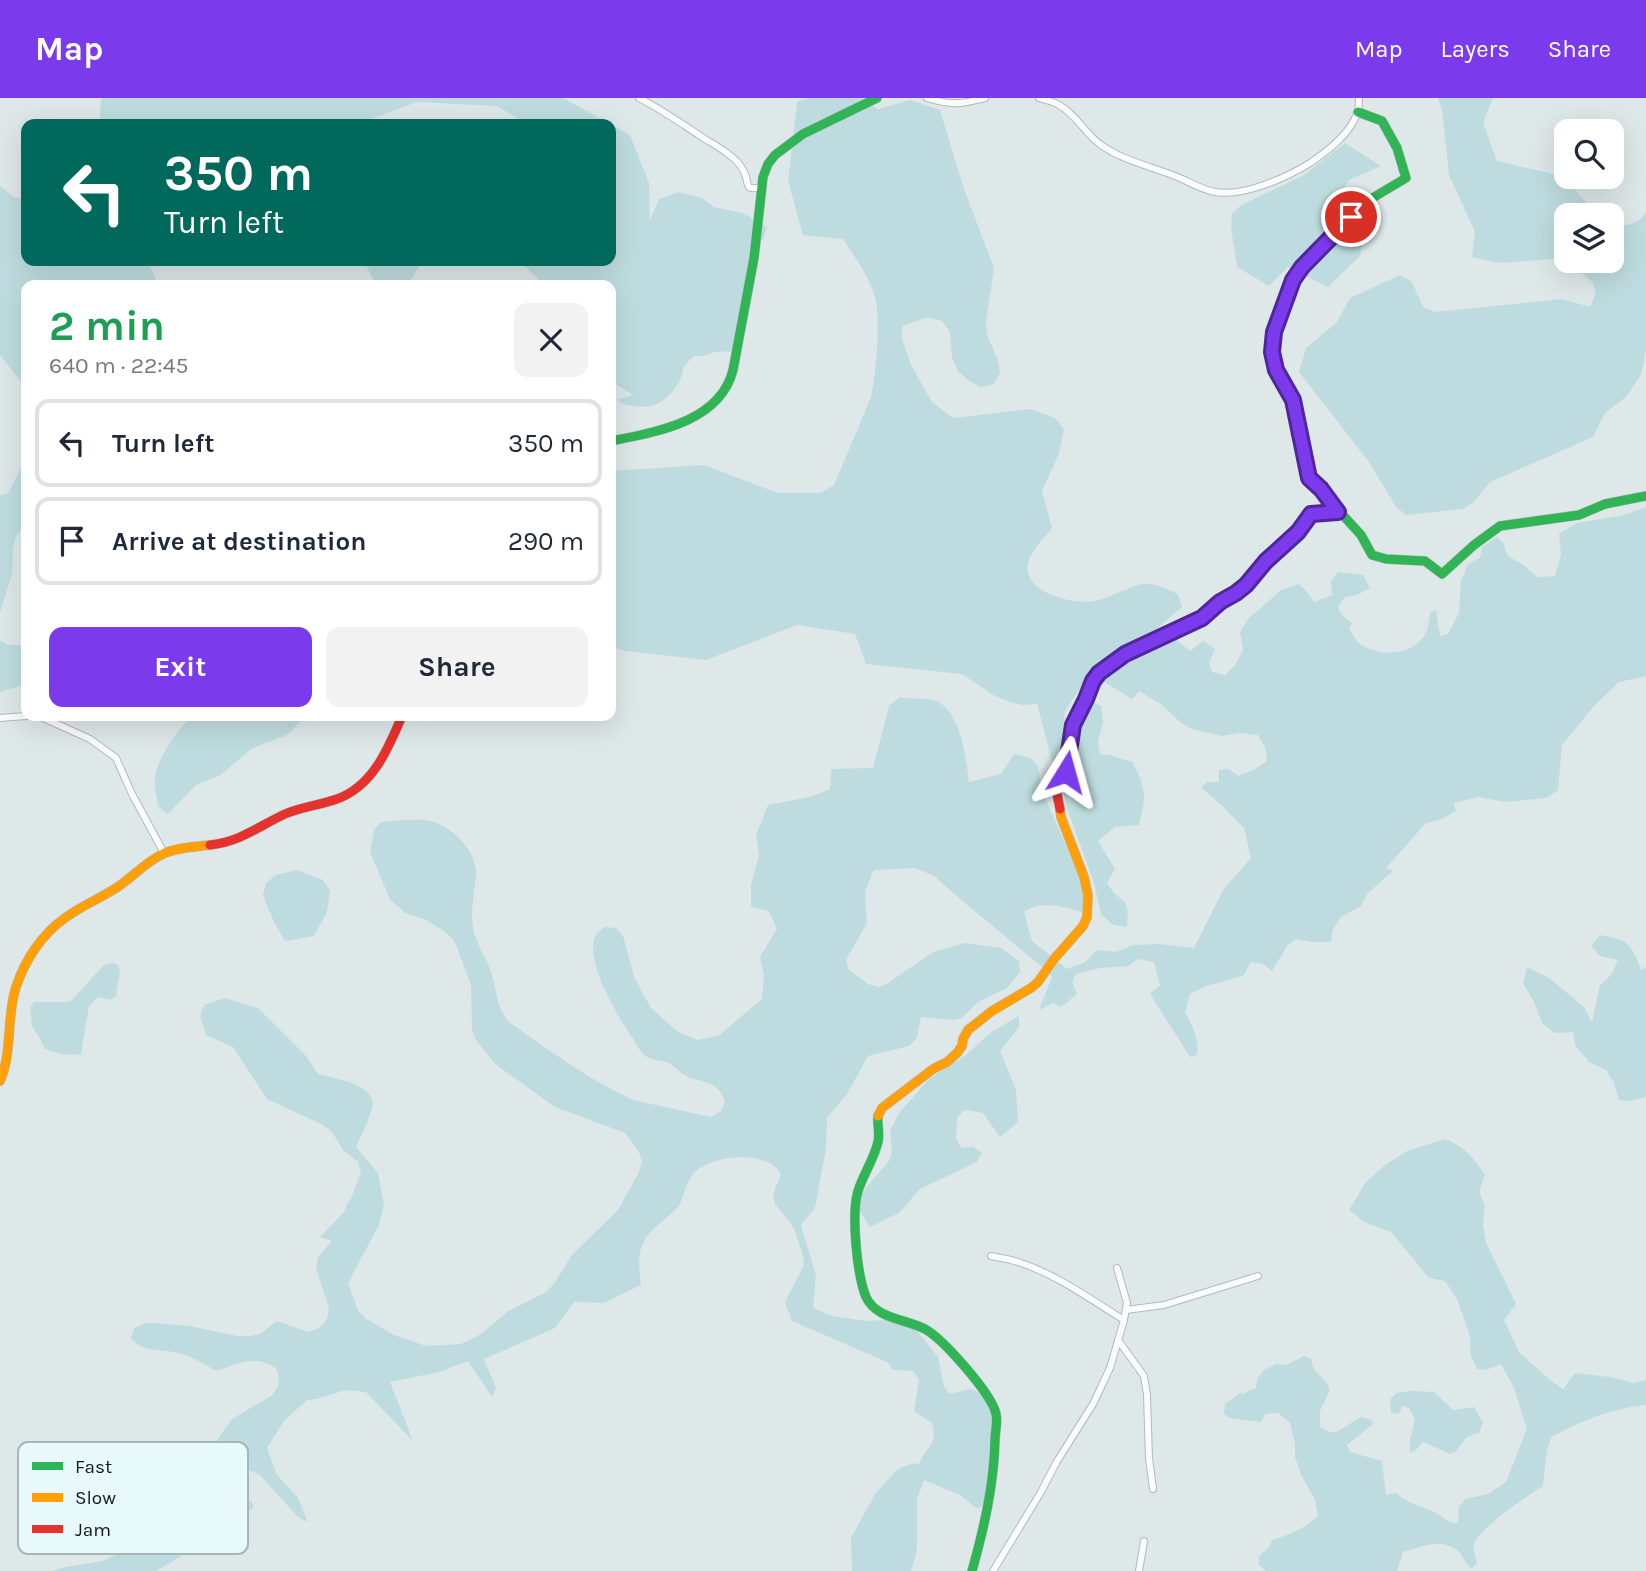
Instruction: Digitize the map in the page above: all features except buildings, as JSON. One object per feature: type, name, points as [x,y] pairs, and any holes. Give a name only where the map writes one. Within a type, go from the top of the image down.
[{"type":"street","points":[[639,98],[660,108],[727,152],[746,174],[749,188],[762,187]]},
{"type":"street","points":[[616,440],[656,431],[687,419],[719,397],[729,382],[734,366],[754,258],[763,177],[768,164],[785,146],[803,134],[877,98]]},
{"type":"street","points":[[927,98],[947,104],[985,98]]},
{"type":"street","points":[[1039,98],[1059,105],[1101,145],[1126,158],[1196,186],[1227,193],[1284,179],[1325,153],[1340,139],[1358,112],[1359,98]]},
{"type":"street","points":[[1358,112],[1382,121],[1395,143],[1406,178],[1364,203],[1302,267],[1293,280],[1274,332],[1272,352],[1276,370],[1293,400],[1309,478],[1361,535],[1372,555],[1386,559],[1425,561],[1442,574],[1500,526],[1579,515],[1605,504],[1646,496]]},
{"type":"street","points":[[972,1571],[990,1499],[996,1413],[984,1392],[940,1339],[923,1328],[890,1317],[870,1304],[866,1296],[858,1257],[855,1204],[879,1138],[877,1118],[882,1108],[957,1053],[968,1030],[1038,982],[1070,938],[1083,926],[1087,917],[1088,896],[1084,877],[1061,817],[1057,794],[1068,764],[1073,725],[1099,673],[1125,654],[1202,618],[1220,602],[1236,593],[1298,532],[1311,514],[1338,512]]},
{"type":"street","points":[[0,718],[21,716]]},
{"type":"street","points":[[50,721],[90,739],[116,758],[164,853]]},
{"type":"street","points":[[0,1081],[8,1053],[12,1002],[18,982],[29,958],[50,929],[68,915],[122,884],[164,853],[236,839],[290,812],[348,794],[370,775],[385,753],[400,721]]},
{"type":"street","points":[[991,1256],[1019,1262],[1068,1285],[1124,1320]]},
{"type":"street","points":[[993,1571],[1093,1404],[1110,1368],[1126,1310],[1117,1268]]},
{"type":"street","points":[[1126,1310],[1164,1305],[1258,1276]]},
{"type":"street","points":[[1118,1340],[1144,1376],[1153,1489]]},
{"type":"street","points":[[1139,1571],[1144,1541]]},
{"type":"shaded area","points":[[101,98],[563,98],[601,119],[519,119],[497,106],[417,102],[370,119],[100,119]]},
{"type":"shaded area","points":[[808,98],[861,98],[878,109],[910,100],[940,110],[964,189],[994,268],[986,322],[987,335],[998,360],[1000,373],[993,385],[980,387],[968,380],[958,371],[952,358],[950,332],[942,321],[928,317],[902,326],[902,339],[911,365],[932,402],[953,418],[1030,409],[1055,418],[1064,429],[1059,454],[1042,491],[1052,528],[1034,550],[1028,564],[1033,583],[1041,590],[1063,599],[1086,602],[1142,584],[1161,586],[1178,594],[1182,607],[1154,634],[1095,666],[1065,711],[1062,755],[1056,776],[1037,704],[1023,705],[995,696],[962,674],[866,664],[855,634],[797,625],[706,660],[616,648],[616,471],[704,465],[778,493],[820,493],[834,485],[871,397],[878,332],[875,297],[861,267],[843,239],[803,235],[788,181],[797,102]]},
{"type":"shaded area","points":[[1438,98],[1493,98],[1483,123],[1497,161],[1553,174],[1554,189],[1573,189],[1587,203],[1554,203],[1554,259],[1499,263],[1472,257],[1475,232],[1449,175],[1442,110]]},
{"type":"shaded area","points":[[616,128],[630,135],[649,183],[650,220],[659,199],[678,192],[702,198],[714,207],[743,213],[767,227],[763,240],[751,242],[753,249],[739,311],[735,351],[694,356],[684,367],[674,389],[655,405],[640,407],[620,403],[618,399],[633,395],[616,384],[616,280],[540,280],[524,266],[616,266]]},
{"type":"shaded area","points":[[1345,143],[1381,166],[1349,180],[1333,209],[1362,243],[1360,256],[1328,287],[1288,267],[1269,286],[1237,267],[1231,227],[1232,214],[1241,205],[1304,175]]},
{"type":"shaded area","points":[[0,186],[14,197],[21,198],[21,266],[150,266],[156,280],[21,280],[21,382],[0,355]]},
{"type":"shaded area","points":[[1646,212],[1646,350],[1641,375],[1626,397],[1605,413],[1593,437],[1490,482],[1474,502],[1463,509],[1406,515],[1396,507],[1369,462],[1299,372],[1306,348],[1337,322],[1350,298],[1400,275],[1412,282],[1423,307],[1435,312],[1562,299],[1590,307],[1596,293],[1592,282],[1582,273],[1624,273],[1624,225],[1639,220]]},
{"type":"shaded area","points":[[366,266],[420,266],[410,280],[374,280]]},
{"type":"shaded area","points":[[21,468],[21,530],[16,536],[12,574],[0,612],[0,496],[8,493]]},
{"type":"shaded area","points":[[1646,507],[1646,676],[1619,682],[1594,706],[1562,745],[1558,790],[1546,798],[1505,802],[1478,797],[1454,803],[1456,811],[1425,824],[1386,868],[1393,871],[1368,893],[1361,906],[1341,917],[1333,929],[1331,942],[1296,939],[1287,946],[1272,971],[1263,964],[1251,962],[1243,976],[1206,986],[1190,994],[1185,1012],[1193,1027],[1197,1055],[1190,1057],[1150,994],[1160,985],[1154,962],[1138,959],[1128,966],[1100,968],[1076,974],[1072,982],[1077,994],[1061,1007],[1053,1003],[1039,1010],[1052,977],[1042,967],[934,876],[915,868],[874,870],[865,891],[867,923],[846,960],[849,970],[868,984],[879,987],[933,952],[965,943],[1001,948],[1019,961],[1020,972],[1007,988],[978,1002],[962,1018],[952,1020],[921,1017],[917,1038],[909,1046],[868,1056],[847,1094],[827,1118],[826,1149],[815,1208],[801,1225],[816,1275],[813,1308],[832,1316],[866,1321],[900,1319],[918,1332],[938,1357],[944,1387],[950,1394],[970,1389],[991,1397],[997,1451],[987,1505],[976,1508],[960,1495],[924,1480],[917,1499],[917,1551],[911,1571],[852,1571],[851,1538],[875,1494],[898,1469],[913,1463],[919,1465],[932,1442],[932,1423],[914,1411],[919,1380],[913,1371],[893,1370],[887,1362],[792,1321],[785,1302],[804,1265],[803,1256],[794,1228],[775,1204],[773,1194],[781,1174],[766,1161],[756,1158],[721,1160],[700,1168],[693,1174],[680,1204],[650,1233],[642,1245],[639,1261],[641,1285],[604,1303],[574,1302],[555,1328],[484,1359],[496,1388],[492,1397],[468,1361],[439,1372],[390,1382],[413,1441],[366,1392],[346,1390],[307,1400],[284,1421],[267,1448],[277,1475],[298,1498],[308,1522],[298,1517],[260,1475],[248,1470],[248,1442],[216,1442],[232,1419],[271,1396],[278,1387],[276,1368],[261,1361],[247,1361],[217,1371],[182,1354],[142,1346],[131,1338],[134,1328],[145,1323],[190,1326],[237,1336],[250,1336],[260,1334],[277,1321],[309,1332],[319,1328],[327,1319],[329,1308],[316,1269],[318,1257],[332,1241],[320,1237],[343,1213],[361,1173],[358,1162],[343,1150],[332,1132],[323,1125],[267,1099],[233,1047],[206,1035],[200,1016],[204,1005],[225,998],[258,1008],[306,1056],[318,1074],[352,1083],[372,1098],[373,1105],[356,1147],[378,1173],[384,1205],[379,1225],[348,1283],[358,1310],[365,1318],[394,1335],[426,1346],[461,1344],[481,1334],[507,1312],[546,1292],[571,1256],[618,1210],[639,1172],[642,1161],[639,1152],[625,1133],[555,1107],[495,1064],[476,1040],[472,1030],[471,986],[452,938],[426,920],[405,913],[390,899],[370,852],[374,830],[381,822],[433,822],[451,831],[472,855],[476,874],[472,914],[474,933],[489,966],[499,1004],[509,1022],[585,1073],[633,1100],[711,1117],[721,1111],[725,1101],[718,1089],[686,1076],[668,1063],[649,1058],[638,1047],[601,982],[594,956],[595,937],[604,927],[616,928],[623,936],[635,979],[651,1008],[677,1031],[697,1040],[718,1036],[762,999],[764,975],[760,957],[777,929],[769,911],[751,907],[751,885],[759,855],[756,835],[768,805],[810,797],[830,789],[831,769],[873,768],[889,706],[900,697],[933,700],[950,713],[960,735],[969,782],[1001,774],[1014,754],[1031,758],[1038,766],[1042,791],[1081,880],[1085,897],[1082,912],[1045,905],[1024,912],[1032,941],[1067,969],[1084,963],[1097,950],[1116,952],[1133,945],[1158,944],[1194,948],[1223,890],[1251,858],[1244,828],[1201,787],[1207,782],[1219,782],[1219,770],[1228,769],[1239,776],[1253,770],[1267,761],[1265,747],[1258,735],[1240,733],[1222,736],[1192,729],[1139,691],[1132,699],[1101,680],[1119,664],[1174,638],[1190,651],[1203,641],[1215,649],[1209,663],[1212,672],[1225,675],[1235,665],[1243,650],[1240,632],[1249,618],[1281,590],[1299,584],[1314,602],[1332,595],[1331,581],[1338,572],[1363,575],[1370,588],[1357,595],[1345,597],[1338,606],[1341,614],[1352,623],[1349,629],[1357,641],[1378,651],[1409,649],[1421,640],[1427,631],[1430,613],[1436,610],[1440,636],[1448,634],[1459,613],[1461,581],[1468,564],[1480,558],[1482,547],[1497,537],[1503,543],[1508,556],[1537,577],[1555,576],[1561,555],[1559,534],[1577,523],[1624,515]]},
{"type":"shaded area","points":[[0,640],[8,645],[21,645],[21,686],[0,692]]},
{"type":"shaded area","points":[[1091,701],[1101,706],[1103,723],[1098,741],[1100,754],[1132,762],[1144,793],[1139,825],[1115,827],[1098,841],[1115,869],[1107,883],[1125,902],[1128,912],[1127,927],[1113,925],[1101,914],[1094,883],[1063,790],[1070,773],[1078,725]]},
{"type":"shaded area","points":[[187,721],[300,721],[289,734],[251,749],[221,775],[196,785],[168,814],[158,806],[155,778],[169,745]]},
{"type":"shaded area","points":[[297,870],[323,880],[330,891],[327,912],[314,936],[285,941],[263,895],[266,883],[276,875]]},
{"type":"shaded area","points":[[1600,935],[1623,941],[1631,948],[1641,970],[1646,967],[1646,1097],[1629,1101],[1619,1100],[1614,1083],[1606,1070],[1589,1062],[1575,1045],[1573,1032],[1555,1033],[1542,1023],[1523,983],[1527,967],[1549,978],[1584,1007],[1592,1022],[1600,985],[1612,974],[1618,960],[1600,956],[1591,946]]},
{"type":"shaded area","points":[[109,963],[117,964],[120,970],[116,996],[110,1000],[98,997],[89,1006],[81,1054],[64,1055],[45,1049],[32,1026],[30,1007],[34,1002],[70,1002],[103,966]]},
{"type":"shaded area","points":[[1019,1016],[1019,1027],[1000,1051],[1016,1090],[1018,1122],[1000,1137],[983,1113],[965,1110],[957,1117],[956,1139],[962,1148],[973,1147],[982,1153],[977,1162],[920,1189],[899,1213],[870,1227],[854,1202],[889,1161],[892,1151],[890,1130],[900,1112],[929,1079],[966,1055],[990,1033]]},
{"type":"shaded area","points":[[1445,1139],[1468,1153],[1485,1175],[1479,1192],[1485,1205],[1483,1224],[1486,1243],[1516,1304],[1504,1320],[1519,1352],[1563,1389],[1575,1373],[1634,1383],[1646,1380],[1646,1405],[1597,1416],[1551,1437],[1543,1486],[1504,1513],[1477,1539],[1474,1552],[1477,1563],[1472,1568],[1458,1551],[1437,1544],[1403,1552],[1397,1571],[1266,1571],[1259,1565],[1259,1556],[1270,1546],[1272,1540],[1296,1531],[1318,1516],[1315,1499],[1301,1475],[1295,1457],[1290,1423],[1278,1413],[1265,1414],[1261,1422],[1230,1418],[1224,1414],[1225,1404],[1241,1392],[1242,1394],[1256,1388],[1257,1379],[1264,1370],[1276,1364],[1286,1365],[1304,1356],[1311,1359],[1315,1370],[1330,1390],[1320,1411],[1320,1427],[1336,1432],[1361,1417],[1372,1420],[1373,1424],[1347,1445],[1350,1452],[1382,1461],[1386,1495],[1396,1493],[1449,1521],[1458,1523],[1459,1507],[1465,1499],[1488,1494],[1506,1482],[1527,1429],[1514,1388],[1501,1364],[1486,1370],[1477,1369],[1470,1353],[1470,1336],[1457,1299],[1445,1281],[1429,1278],[1391,1232],[1364,1222],[1349,1210],[1366,1182],[1385,1165],[1407,1151]]},
{"type":"shaded area","points":[[1434,1392],[1453,1410],[1474,1407],[1483,1423],[1479,1433],[1467,1437],[1456,1451],[1450,1454],[1423,1442],[1410,1453],[1415,1419],[1409,1408],[1403,1406],[1398,1414],[1392,1413],[1390,1400],[1396,1393]]},
{"type":"shaded area","points":[[248,1498],[254,1506],[248,1512]]},
{"type":"shaded area","points":[[117,1554],[185,1554],[156,1571],[52,1571],[102,1561]]},
{"type":"traffic: fast","points":[[616,440],[684,422],[715,402],[726,388],[733,370],[754,258],[763,177],[768,164],[775,155],[803,134],[877,98]]},
{"type":"traffic: fast","points":[[1358,112],[1382,121],[1397,148],[1406,178],[1364,203],[1302,267],[1293,280],[1274,332],[1272,352],[1276,370],[1293,400],[1309,478],[1361,535],[1372,555],[1386,559],[1425,561],[1442,574],[1500,526],[1579,515],[1605,504],[1646,496]]},
{"type":"traffic: fast","points":[[1168,634],[1202,618],[1246,585],[1266,561],[1298,532],[1311,514],[1338,511]]},
{"type":"traffic: fast","points":[[878,1116],[878,1142],[858,1191],[855,1214],[858,1260],[866,1297],[884,1314],[925,1329],[933,1335],[977,1381],[996,1414],[990,1490],[972,1571]]},
{"type":"traffic: slow","points":[[878,1116],[882,1108],[957,1053],[968,1030],[1038,982],[1083,926],[1087,917],[1088,896],[1060,809]]},
{"type":"traffic: slow","points":[[0,1081],[7,1058],[16,987],[24,967],[42,940],[65,918],[128,880],[156,857],[174,850],[210,845]]},
{"type":"traffic: jam","points":[[1060,809],[1057,794],[1068,764],[1073,725],[1093,681],[1099,673],[1125,654],[1168,634]]},
{"type":"traffic: jam","points":[[210,845],[249,833],[285,814],[350,793],[370,776],[378,765],[400,721]]},
{"type":"route","points":[[1066,772],[1073,725],[1099,673],[1125,654],[1202,618],[1220,602],[1236,593],[1298,532],[1311,514],[1338,512],[1309,478],[1293,400],[1276,370],[1272,352],[1274,332],[1293,280],[1302,267],[1351,217]]}]
